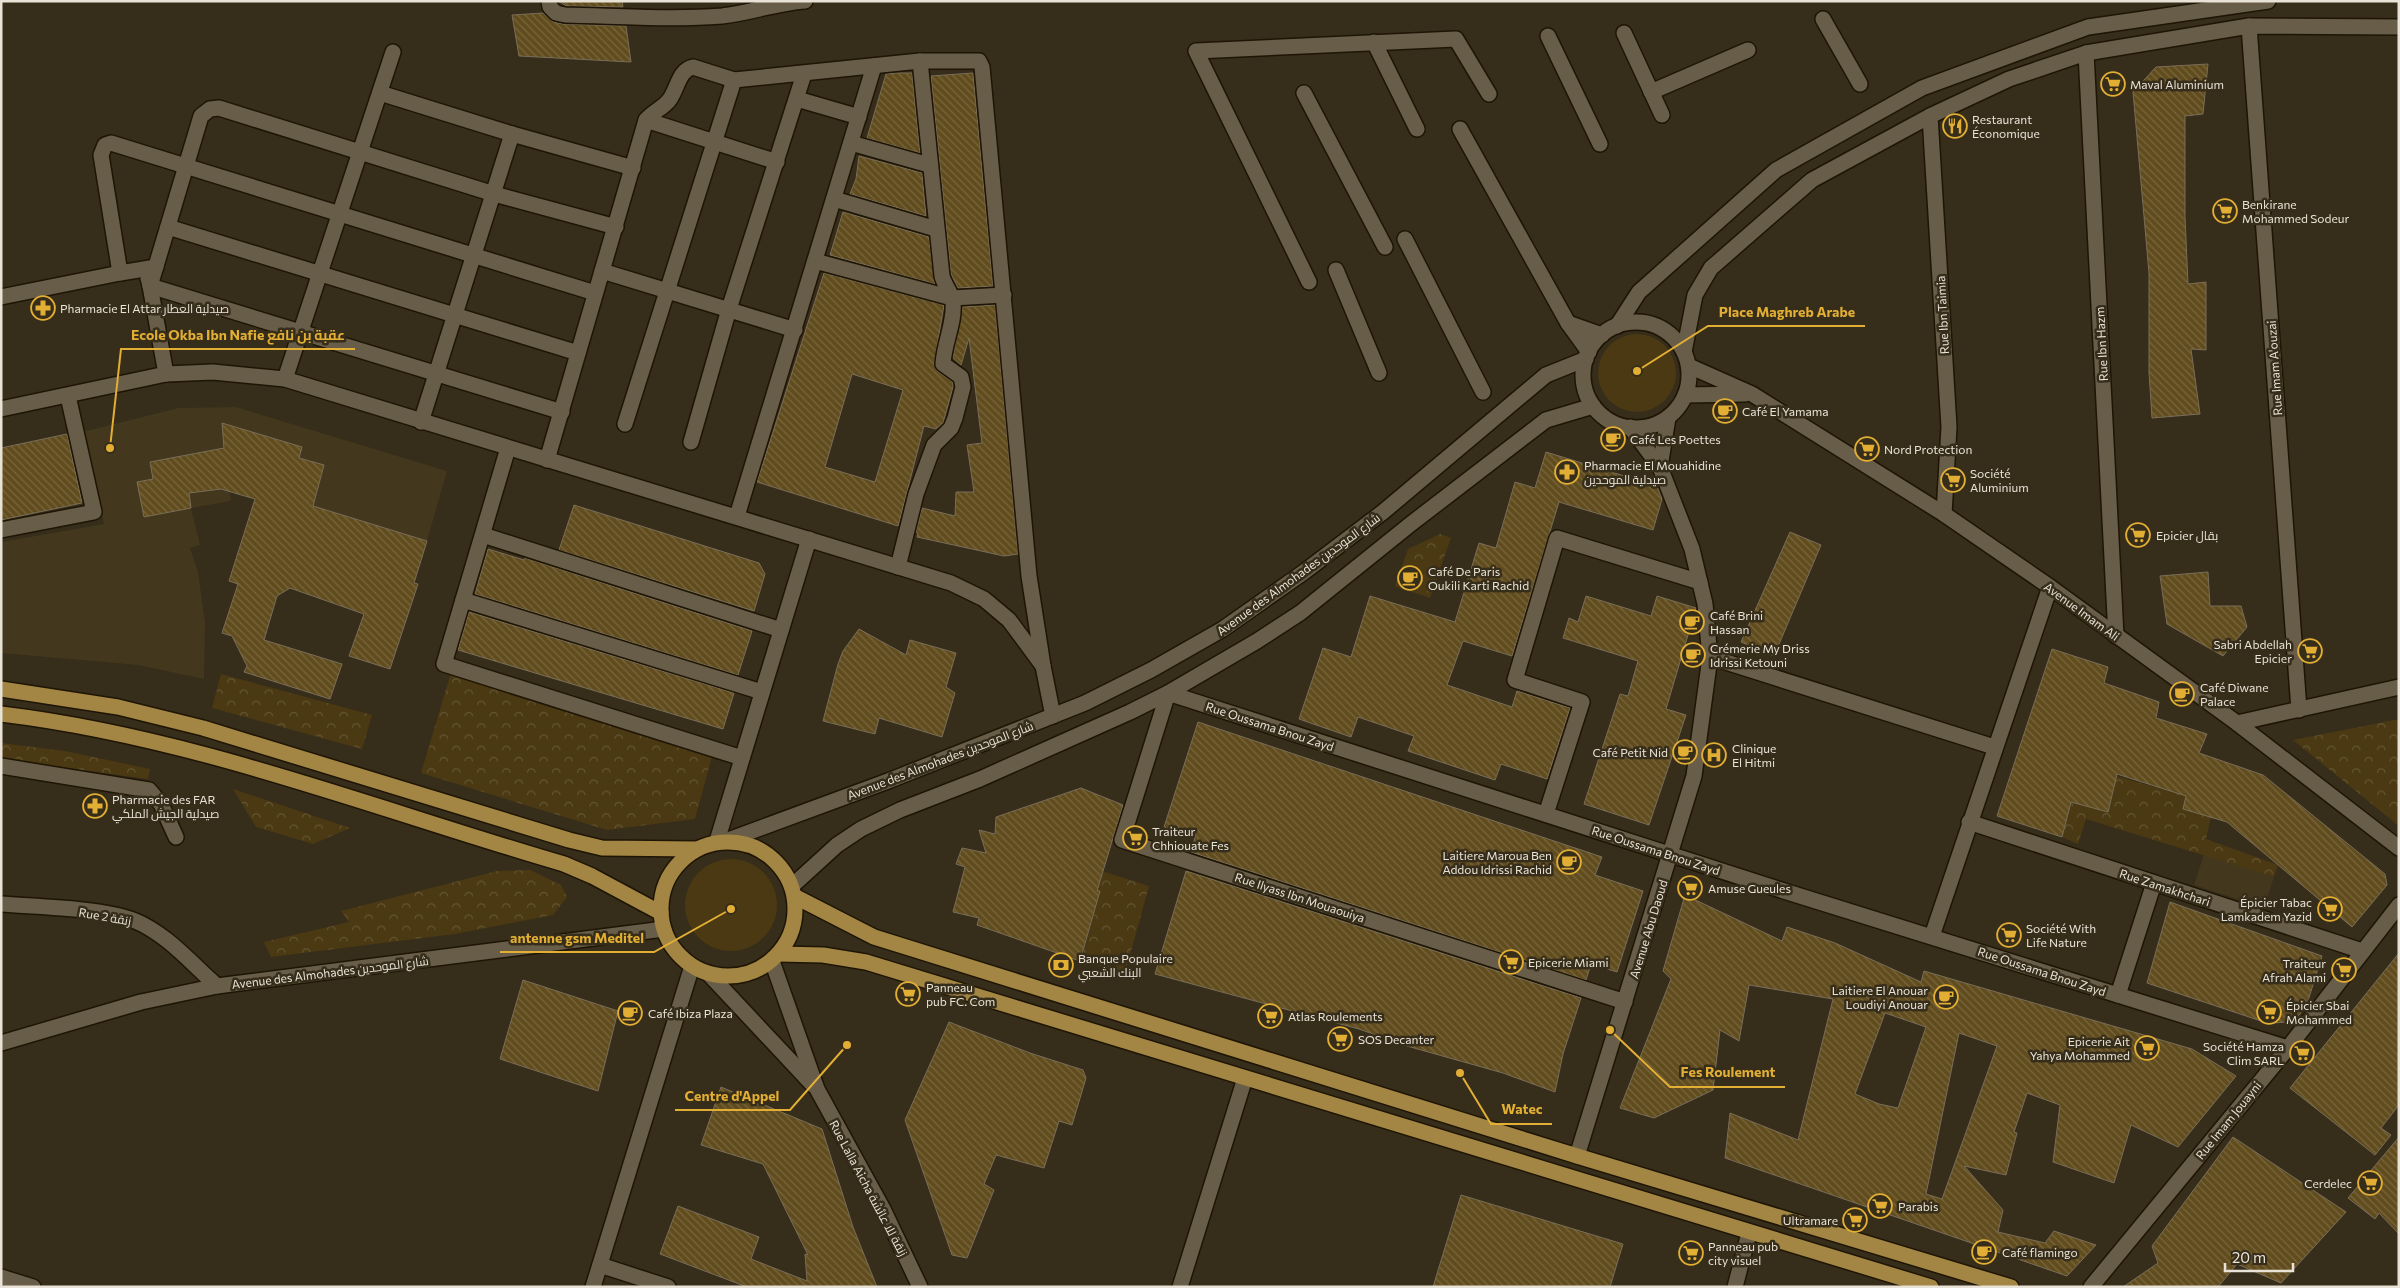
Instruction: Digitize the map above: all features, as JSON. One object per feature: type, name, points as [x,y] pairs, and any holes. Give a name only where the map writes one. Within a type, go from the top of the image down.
[{"type":"main road","points":[[1,689],[118,707],[203,728],[594,846],[697,849]]},
{"type":"main road","points":[[1,714],[171,746],[290,779],[564,864],[592,876],[661,913]]},
{"type":"main road","points":[[775,958],[795,920],[794,891],[788,874],[767,854],[742,842],[722,841],[697,849],[676,864],[664,887],[661,913],[664,929],[668,940],[678,954],[692,966],[708,973],[721,976],[738,976],[752,972],[775,958],[823,956],[866,962],[1931,1287]]},
{"type":"main road","points":[[794,891],[874,937],[1577,1156],[2011,1287]]},
{"type":"street","points":[[550,1],[550,6],[556,13],[565,15],[667,19],[724,15],[782,3],[805,1]]},
{"type":"street","points":[[1617,326],[1639,292],[1776,170],[1922,88],[2088,27],[2231,3],[2268,1]]},
{"type":"street","points":[[1823,19],[1860,84]]},
{"type":"street","points":[[1686,359],[1669,334],[1648,324],[1632,322],[1617,326],[1602,335],[1587,355],[1584,375],[1586,391],[1593,406],[1610,420],[1630,427],[1650,426],[1668,418],[1678,408],[1686,395],[1689,381],[1686,359],[1695,295],[1711,268],[1812,180],[1930,116],[2009,79],[2086,53],[2249,26],[2399,27]]},
{"type":"street","name":"Rue Imam A'ouzai","points":[[2249,26],[2299,710]]},
{"type":"street","points":[[1624,33],[1662,116]]},
{"type":"street","points":[[1548,36],[1600,144]]},
{"type":"street","points":[[1309,282],[1196,51],[1456,38],[1489,94]]},
{"type":"street","points":[[1374,42],[1417,129]]},
{"type":"street","points":[[1651,92],[1748,50]]},
{"type":"street","points":[[285,379],[393,52]]},
{"type":"street","name":"Rue Ibn Hazm","points":[[2086,53],[2116,636]]},
{"type":"street","points":[[547,460],[646,120],[651,114],[669,102],[683,72],[694,67],[734,80],[920,61],[975,60],[981,64],[1029,576],[1053,716]]},
{"type":"street","points":[[898,567],[916,494],[934,445],[951,428],[960,403],[963,387],[961,377],[944,364],[952,323],[952,298],[945,288],[942,276],[929,165],[920,61]]},
{"type":"street","points":[[736,516],[874,66]]},
{"type":"street","points":[[691,442],[729,309],[804,74]]},
{"type":"street","points":[[625,424],[734,80]]},
{"type":"street","points":[[380,93],[512,134],[633,168]]},
{"type":"street","points":[[1304,93],[1385,247]]},
{"type":"street","points":[[797,99],[859,117]]},
{"type":"street","points":[[166,374],[150,286],[151,268],[168,227],[201,116],[210,109],[219,108],[494,194],[616,226]]},
{"type":"street","name":"Rue Ibn Taimia","points":[[1930,116],[1949,427],[1944,514]]},
{"type":"street","points":[[646,120],[777,162]]},
{"type":"street","points":[[1460,129],[1587,355]]},
{"type":"street","points":[[421,422],[512,134]]},
{"type":"street","points":[[120,273],[101,155],[102,149],[111,143],[338,215],[595,293]]},
{"type":"street","points":[[851,144],[929,165]]},
{"type":"street","points":[[834,199],[936,229]]},
{"type":"street","points":[[168,227],[578,353]]},
{"type":"street","points":[[1405,238],[1483,392]]},
{"type":"street","points":[[815,260],[952,298],[1004,295]]},
{"type":"street","points":[[1,297],[151,268]]},
{"type":"street","points":[[1336,270],[1379,373]]},
{"type":"street","points":[[602,271],[667,289],[794,330]]},
{"type":"street","points":[[150,286],[562,412]]},
{"type":"street","points":[[1568,324],[1602,335]]},
{"type":"street","name":"Avenue des Almohades شارع الموحدين","points":[[722,841],[888,781],[1053,716],[1151,670],[1224,629],[1304,572],[1383,512],[1546,375],[1587,355]]},
{"type":"street","name":"Avenue Imam Ali","points":[[1686,359],[1752,394],[1944,514],[2050,587],[2237,723],[2399,848]]},
{"type":"street","points":[[1,409],[166,374],[212,372],[285,379],[951,583],[984,599],[1009,620],[1043,666]]},
{"type":"street","points":[[1686,395],[1752,394]]},
{"type":"street","points":[[1,530],[94,512],[68,396]]},
{"type":"street","points":[[794,891],[837,845],[861,830],[900,810],[980,780],[1168,693],[1300,613],[1412,523],[1546,420],[1593,406]]},
{"type":"street","points":[[1660,467],[1668,418]]},
{"type":"street","name":"Avenue Abu Daoud","points":[[1577,1156],[1694,776],[1710,657],[1700,582],[1692,550],[1660,467],[1630,427]]},
{"type":"street","points":[[508,448],[444,664],[742,758]]},
{"type":"street","points":[[483,535],[781,630]]},
{"type":"street","points":[[1546,814],[1582,702],[1515,680],[1557,538],[1700,582]]},
{"type":"street","points":[[722,841],[742,758],[808,539]]},
{"type":"street","points":[[1932,936],[2050,587]]},
{"type":"street","points":[[463,600],[762,692]]},
{"type":"street","points":[[1710,657],[1994,748]]},
{"type":"street","points":[[2237,723],[2399,687]]},
{"type":"street","name":"Rue Oussama Bnou Zayd","points":[[1168,693],[1671,855],[2288,1048]]},
{"type":"street","name":"Rue Ilyass Ibn Mouaouiya","points":[[1168,693],[1122,840],[1625,1002]]},
{"type":"street","points":[[1,766],[149,790],[161,804],[176,837]]},
{"type":"street","name":"Rue Zamakhchari","points":[[1969,822],[2362,951]]},
{"type":"street","points":[[2118,995],[2154,883]]},
{"type":"street","name":"Rue 2 زنقة","points":[[1,904],[102,913],[133,920],[160,935],[217,986]]},
{"type":"street","name":"Rue Imam Jouayni","points":[[2091,1287],[2288,1048],[2399,905]]},
{"type":"street","name":"Avenue des Almohades شارع الموحدين","points":[[1,1042],[141,1002],[217,986],[664,929]]},
{"type":"street","name":"Rue Lalla Aicha زنقة للا عائشة","points":[[775,958],[817,1089],[883,1209],[920,1287]]},
{"type":"street","points":[[593,1287],[692,966]]},
{"type":"street","name":"Rue Lalla Aicha زنقة للا عائشة","points":[[708,973],[817,1089]]},
{"type":"street","points":[[1180,1287],[1245,1078]]},
{"type":"street","points":[[1735,1287],[1749,1232]]},
{"type":"street","points":[[600,1265],[668,1287]]},
{"type":"street","points":[[1,1277],[33,1287]]},
{"type":"shaded area","points":[[236,407],[447,471],[427,541],[291,510],[229,488],[231,501],[191,508],[200,545],[190,548],[198,572],[205,622],[204,679],[138,665],[1,653],[1,542],[104,524],[82,432],[178,408]]},
{"type":"shaded area","points":[[2204,854],[2274,877],[2264,908],[2194,885]]},
{"type":"green space","points":[[1629,334],[1645,334],[1659,340],[1670,351],[1676,365],[1676,381],[1670,395],[1659,406],[1645,412],[1629,412],[1615,406],[1604,395],[1598,381],[1598,365],[1604,351],[1615,340]]},
{"type":"green space","points":[[1440,534],[1451,538],[1430,598],[1395,586],[1408,549]]},
{"type":"green space","points":[[453,666],[714,749],[695,819],[607,830],[421,773]]},
{"type":"green space","points":[[221,674],[372,715],[362,749],[212,708]]},
{"type":"green space","points":[[2399,719],[2399,826],[2293,740]]},
{"type":"green space","points":[[1,743],[65,751],[150,769],[148,779],[1,759]]},
{"type":"green space","points":[[2116,776],[2186,796],[2211,817],[2206,839],[2278,865],[2274,877],[2086,819],[2078,844],[2062,837],[2071,802],[2108,812]]},
{"type":"green space","points":[[233,789],[350,828],[313,844],[256,827]]},
{"type":"green space","points":[[731,859],[749,862],[764,872],[774,887],[777,905],[774,923],[764,938],[749,948],[731,951],[713,948],[698,938],[688,923],[685,905],[688,887],[698,872],[713,862]]},
{"type":"green space","points":[[1070,861],[1149,886],[1125,973],[1081,961],[1100,892],[1065,881]]},
{"type":"green space","points":[[530,870],[561,885],[567,897],[553,915],[455,934],[271,957],[264,942],[349,922],[341,911],[497,871]]},
{"type":"building","points":[[559,1],[622,1],[623,7],[566,6]]},
{"type":"building","points":[[543,13],[553,22],[563,24],[626,26],[631,62],[519,56],[512,15]]},
{"type":"building","points":[[2208,64],[2203,114],[2185,116],[2185,217],[2188,284],[2206,282],[2206,350],[2191,349],[2200,414],[2152,418],[2149,372],[2149,273],[2133,92],[2156,67]]},
{"type":"building","points":[[912,73],[920,153],[867,138],[886,74]]},
{"type":"building","points":[[973,73],[993,286],[958,288],[951,274],[931,76]]},
{"type":"building","points":[[859,156],[922,173],[926,216],[850,194],[856,179]]},
{"type":"building","points":[[843,212],[929,237],[935,284],[830,255]]},
{"type":"building","points":[[824,273],[944,305],[934,364],[937,371],[953,382],[953,387],[943,423],[936,429],[924,426],[898,526],[757,482]],"holes":[[[852,374],[903,390],[875,482],[825,467]]]},
{"type":"building","points":[[995,305],[1018,554],[1004,556],[917,537],[918,533],[916,532],[922,508],[955,516],[956,492],[974,492],[967,445],[982,443],[969,338],[961,365],[953,358],[962,307]]},
{"type":"building","points":[[222,423],[302,447],[299,458],[324,465],[313,506],[427,541],[414,583],[418,584],[390,669],[349,656],[364,614],[290,588],[277,596],[264,640],[342,664],[330,699],[244,672],[247,666],[232,636],[222,633],[238,584],[229,581],[255,499],[221,489],[189,493],[191,508],[144,517],[137,482],[153,479],[150,462],[224,448]]},
{"type":"building","points":[[67,434],[82,503],[1,520],[1,448]]},
{"type":"building","points":[[1546,452],[1657,486],[1662,499],[1653,530],[1559,502],[1512,656],[1463,641],[1447,685],[1512,707],[1517,691],[1570,708],[1547,779],[1501,764],[1495,780],[1408,751],[1414,736],[1358,717],[1351,737],[1299,719],[1323,648],[1351,657],[1370,596],[1455,622],[1479,543],[1496,548],[1515,482],[1535,488]]},
{"type":"building","points":[[574,505],[759,563],[765,574],[754,611],[559,550]]},
{"type":"building","points":[[1790,532],[1821,545],[1774,656],[1741,642]]},
{"type":"building","points":[[488,549],[524,560],[525,558],[752,631],[738,675],[475,594]]},
{"type":"building","points":[[2208,572],[2210,606],[2241,606],[2247,627],[2223,656],[2167,624],[2160,576]]},
{"type":"building","points":[[1586,596],[1651,616],[1657,596],[1696,608],[1666,709],[1686,715],[1649,825],[1584,804],[1620,694],[1628,696],[1638,661],[1563,638],[1569,618],[1578,622]]},
{"type":"building","points":[[469,612],[734,693],[723,729],[458,650]]},
{"type":"building","points":[[859,629],[906,655],[910,640],[956,653],[946,687],[955,693],[942,737],[879,718],[875,734],[823,721],[843,651]]},
{"type":"building","points":[[2052,649],[2108,667],[2104,683],[2159,702],[2156,718],[2207,734],[2199,753],[2263,775],[2385,874],[2387,885],[2352,927],[2227,822],[2183,809],[2186,796],[2117,774],[2108,812],[2071,802],[2062,837],[1997,816]]},
{"type":"building","points":[[1198,722],[1602,857],[1595,875],[1643,891],[1617,972],[1591,964],[1586,980],[1191,852],[1195,837],[1164,827]]},
{"type":"building","points":[[1081,788],[1123,805],[1097,891],[1100,891],[1080,961],[977,925],[979,918],[953,912],[965,867],[956,864],[962,848],[986,853],[979,830],[995,834],[996,817]]},
{"type":"building","points":[[1186,871],[1581,998],[1563,1054],[1555,1092],[1503,1073],[1407,1046],[1359,1029],[1155,974]]},
{"type":"building","points":[[1685,895],[1782,941],[1787,927],[1835,943],[1921,982],[1924,971],[2192,1049],[2236,1076],[2178,1147],[2131,1125],[2114,1183],[2053,1162],[2060,1105],[2027,1093],[2014,1132],[2017,1133],[2006,1175],[1964,1166],[2003,1210],[1998,1232],[2045,1243],[2054,1231],[2096,1245],[2067,1276],[1725,1158],[1730,1113],[1798,1140],[1833,999],[1749,985],[1739,1041],[1720,1030],[1713,1090],[1654,1118],[1620,1108],[1671,979],[1663,971]],"holes":[[[1885,1013],[1926,1027],[1898,1108],[1879,1104],[1855,1094]],[[1959,1033],[1997,1046],[1942,1199],[1926,1194]]]},
{"type":"building","points":[[2170,902],[2322,956],[2306,1007],[2299,1015],[2287,1022],[2273,1023],[2261,1021],[2147,983]]},
{"type":"building","points":[[2399,953],[2399,1105],[2381,1128],[2391,1135],[2375,1155],[2290,1088]]},
{"type":"building","points":[[523,980],[618,1011],[598,1091],[500,1059]]},
{"type":"building","points":[[949,1022],[1030,1053],[1083,1070],[1086,1078],[1072,1125],[1059,1121],[1044,1168],[996,1155],[984,1184],[994,1190],[967,1258],[952,1255],[905,1120]]},
{"type":"building","points":[[721,1087],[822,1129],[853,1227],[877,1287],[747,1287],[660,1254],[678,1206],[759,1237],[751,1259],[807,1281],[805,1254],[808,1255],[763,1164],[701,1145]]},
{"type":"building","points":[[2233,1137],[2346,1212],[2281,1283],[2237,1264],[2218,1287],[2123,1287],[2158,1263],[2152,1246]]},
{"type":"building","points":[[2399,1137],[2399,1234],[2379,1213],[2375,1219],[2348,1198]]},
{"type":"building","points":[[1461,1195],[1623,1244],[1610,1287],[1433,1287]]},
{"type":"place","name":"Maval Aluminium","points":[[2113,84]]},
{"type":"place","name":"Restaurant Économique","points":[[1955,126]]},
{"type":"place","name":"Benkirane Mohammed Sodeur","points":[[2225,211]]},
{"type":"place","name":"Pharmacie El Attar صيدلية العطار","points":[[43,308]]},
{"type":"place","name":"Place Maghreb Arabe","points":[[1637,371]]},
{"type":"place","name":"Café El Yamama","points":[[1725,411]]},
{"type":"place","name":"Café Les Poettes","points":[[1613,439]]},
{"type":"place","name":"Ecole Okba Ibn Nafie عقبة بن نافع","points":[[110,448]]},
{"type":"place","name":"Nord Protection","points":[[1867,449]]},
{"type":"place","name":"Pharmacie El Mouahidine صيدلية الموحدين","points":[[1567,472]]},
{"type":"place","name":"Société Aluminium","points":[[1953,480]]},
{"type":"place","name":"Epicier بقال","points":[[2138,535]]},
{"type":"place","name":"Café De Paris Oukili Karti Rachid","points":[[1410,578]]},
{"type":"place","name":"Café Brini Hassan","points":[[1692,622]]},
{"type":"place","name":"Sabri Abdellah Epicier","points":[[2310,651]]},
{"type":"place","name":"Crémerie My Driss Idrissi Ketouni","points":[[1693,655]]},
{"type":"place","name":"Café Diwane Palace","points":[[2182,694]]},
{"type":"place","name":"Café Petit Nid","points":[[1685,752]]},
{"type":"place","name":"Clinique El Hitmi","points":[[1714,755]]},
{"type":"place","name":"Pharmacie des FAR صيدلية الجيش الملكي","points":[[95,806]]},
{"type":"place","name":"Traiteur Chhiouate Fes","points":[[1135,838]]},
{"type":"place","name":"Laitiere Maroua Ben Addou Idrissi Rachid","points":[[1569,862]]},
{"type":"place","name":"Amuse Gueules","points":[[1690,888]]},
{"type":"place","name":"antenne gsm Meditel","points":[[731,909]]},
{"type":"place","name":"Épicier Tabac Lamkadem Yazid","points":[[2330,909]]},
{"type":"place","name":"Société With Life Nature","points":[[2009,935]]},
{"type":"place","name":"Epicerie Miami","points":[[1511,962]]},
{"type":"place","name":"Banque Populaire البنك الشعبي","points":[[1061,965]]},
{"type":"place","name":"Traiteur Afrah Alami","points":[[2344,970]]},
{"type":"place","name":"Panneau pub FC. Com","points":[[908,994]]},
{"type":"place","name":"Laitiere El Anouar Loudiyi Anouar","points":[[1946,997]]},
{"type":"place","name":"Épicier Sbai Mohammed","points":[[2269,1012]]},
{"type":"place","name":"Café Ibiza Plaza","points":[[630,1013]]},
{"type":"place","name":"Atlas Roulements","points":[[1270,1016]]},
{"type":"place","name":"Fes Roulement","points":[[1610,1030]]},
{"type":"place","name":"SOS Decanter","points":[[1340,1039]]},
{"type":"place","name":"Centre d'Appel","points":[[847,1045]]},
{"type":"place","name":"Epicerie Ait Yahya Mohammed","points":[[2147,1048]]},
{"type":"place","name":"Société Hamza Clim SARL","points":[[2302,1053]]},
{"type":"place","name":"Watec","points":[[1460,1073]]},
{"type":"place","name":"Cerdelec","points":[[2370,1183]]},
{"type":"place","name":"Parabis","points":[[1880,1206]]},
{"type":"place","name":"Ultramare","points":[[1855,1220]]},
{"type":"place","name":"Café flamingo","points":[[1984,1252]]},
{"type":"place","name":"Panneau pub city visuel","points":[[1691,1253]]}]
